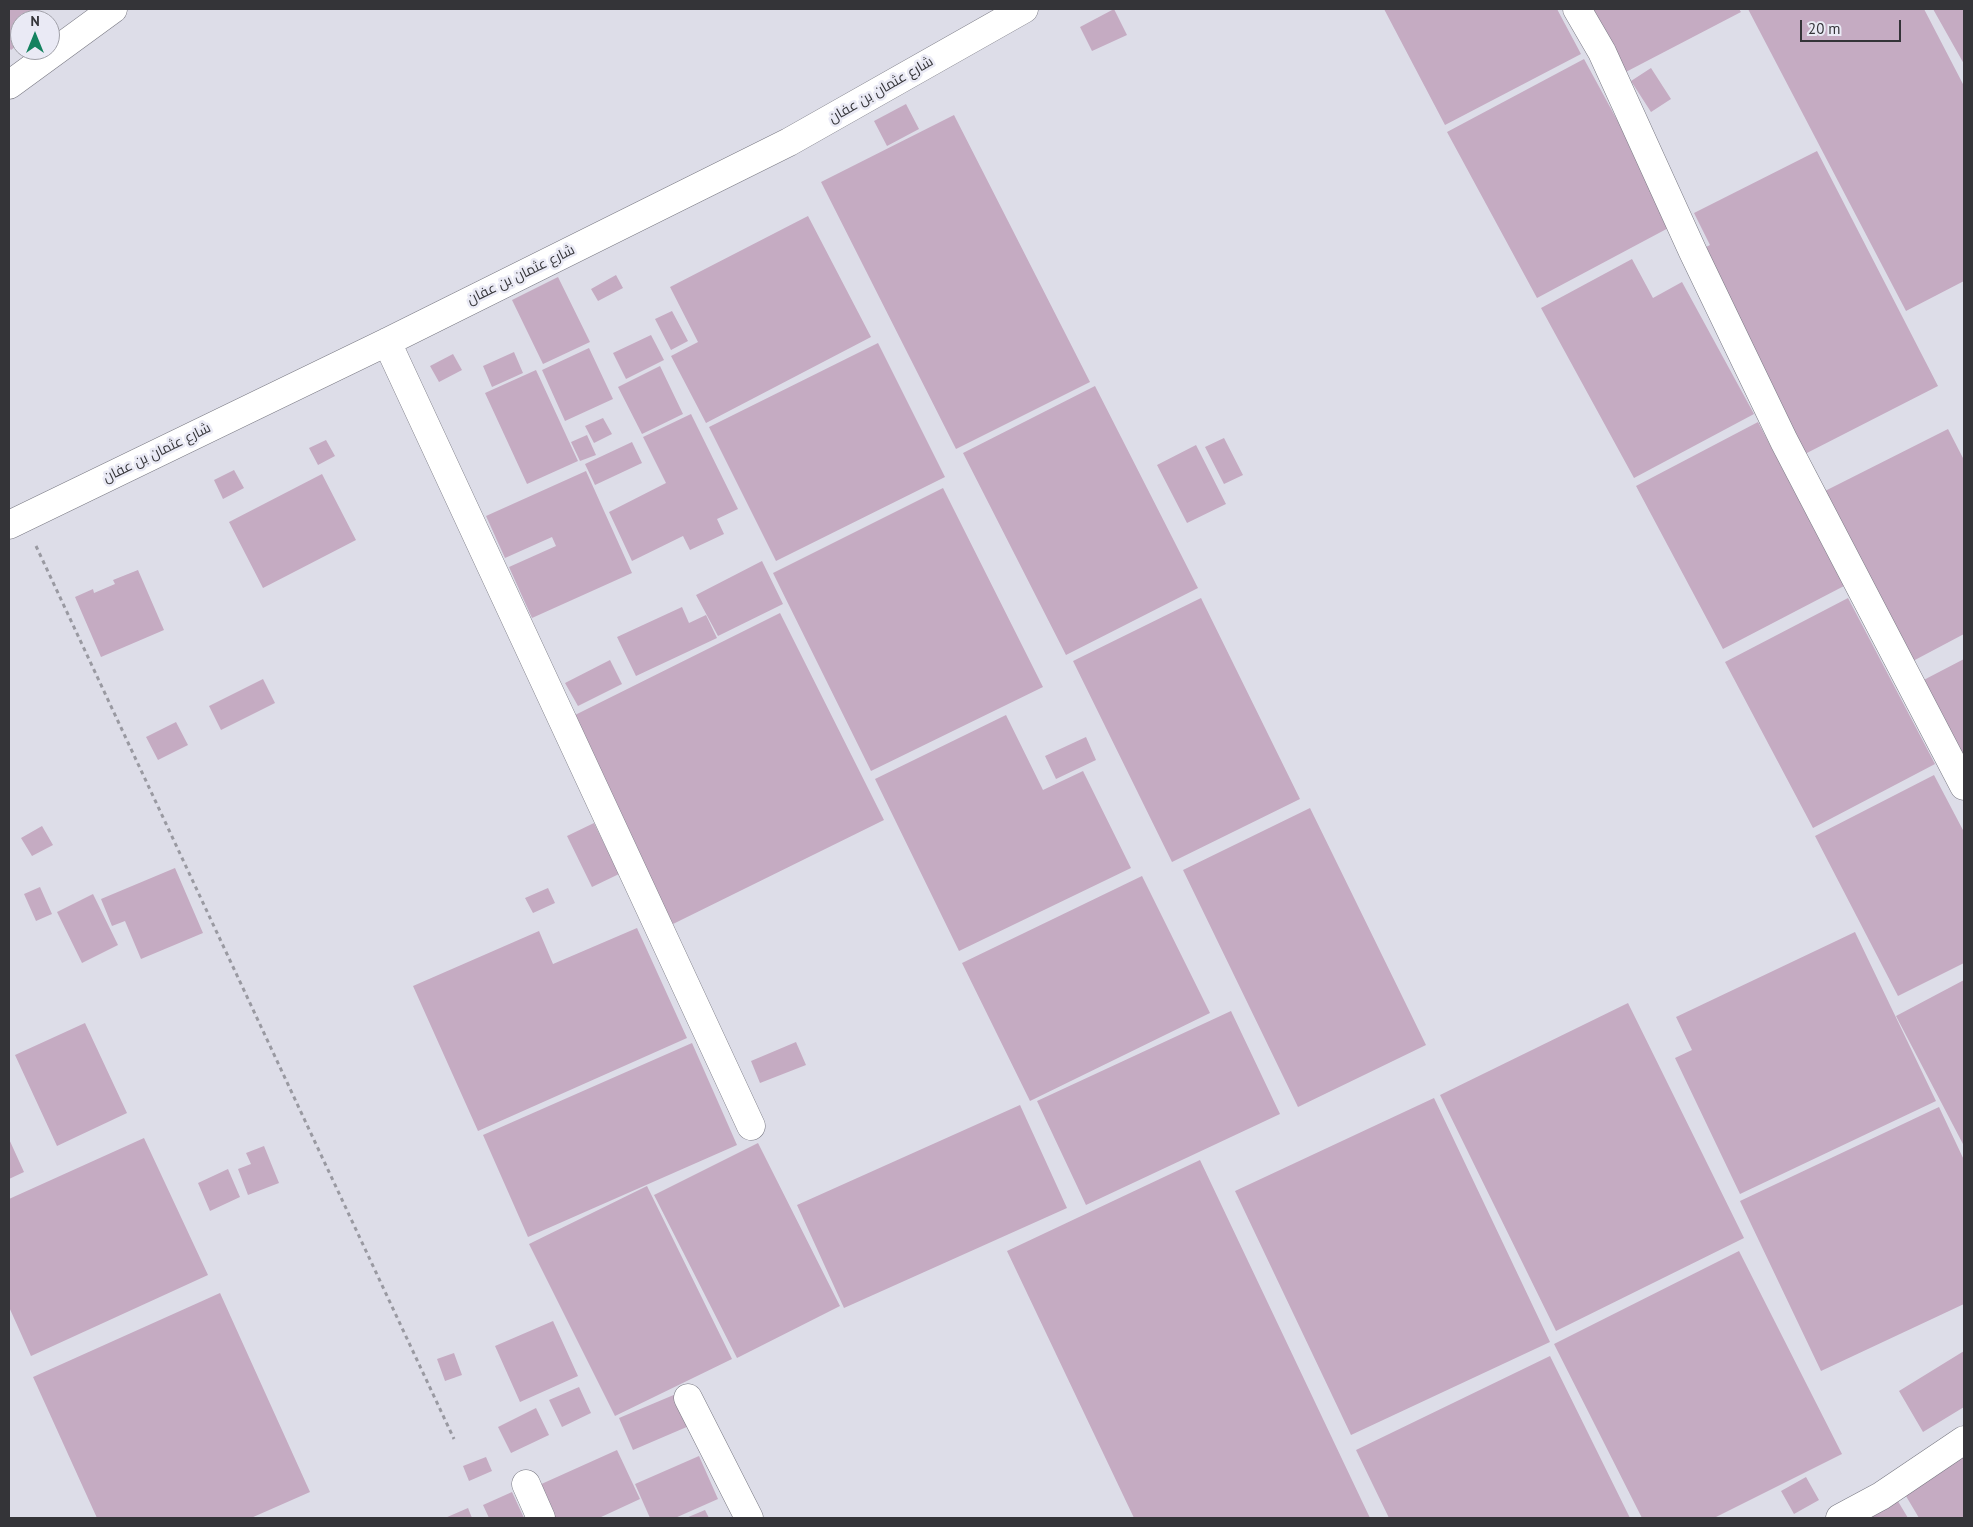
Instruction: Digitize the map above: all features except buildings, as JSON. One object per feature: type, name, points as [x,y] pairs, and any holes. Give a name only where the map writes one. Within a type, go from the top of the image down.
[{"type":"street","name":"شارع عثمان بن عفان","points":[[16,522],[387,342],[789,142],[1024,9]]},
{"type":"street","points":[[1577,9],[1602,52],[1693,252],[1784,441],[1964,786]]},
{"type":"street","points":[[9,85],[104,12]]},
{"type":"street","points":[[387,342],[751,1126]]},
{"type":"street","points":[[688,1398],[749,1518]]},
{"type":"street","points":[[1840,1518],[1881,1496],[1964,1440]]},
{"type":"street","points":[[526,1484],[541,1518]]},
{"type":"path","points":[[16,522],[454,1439]]}]
